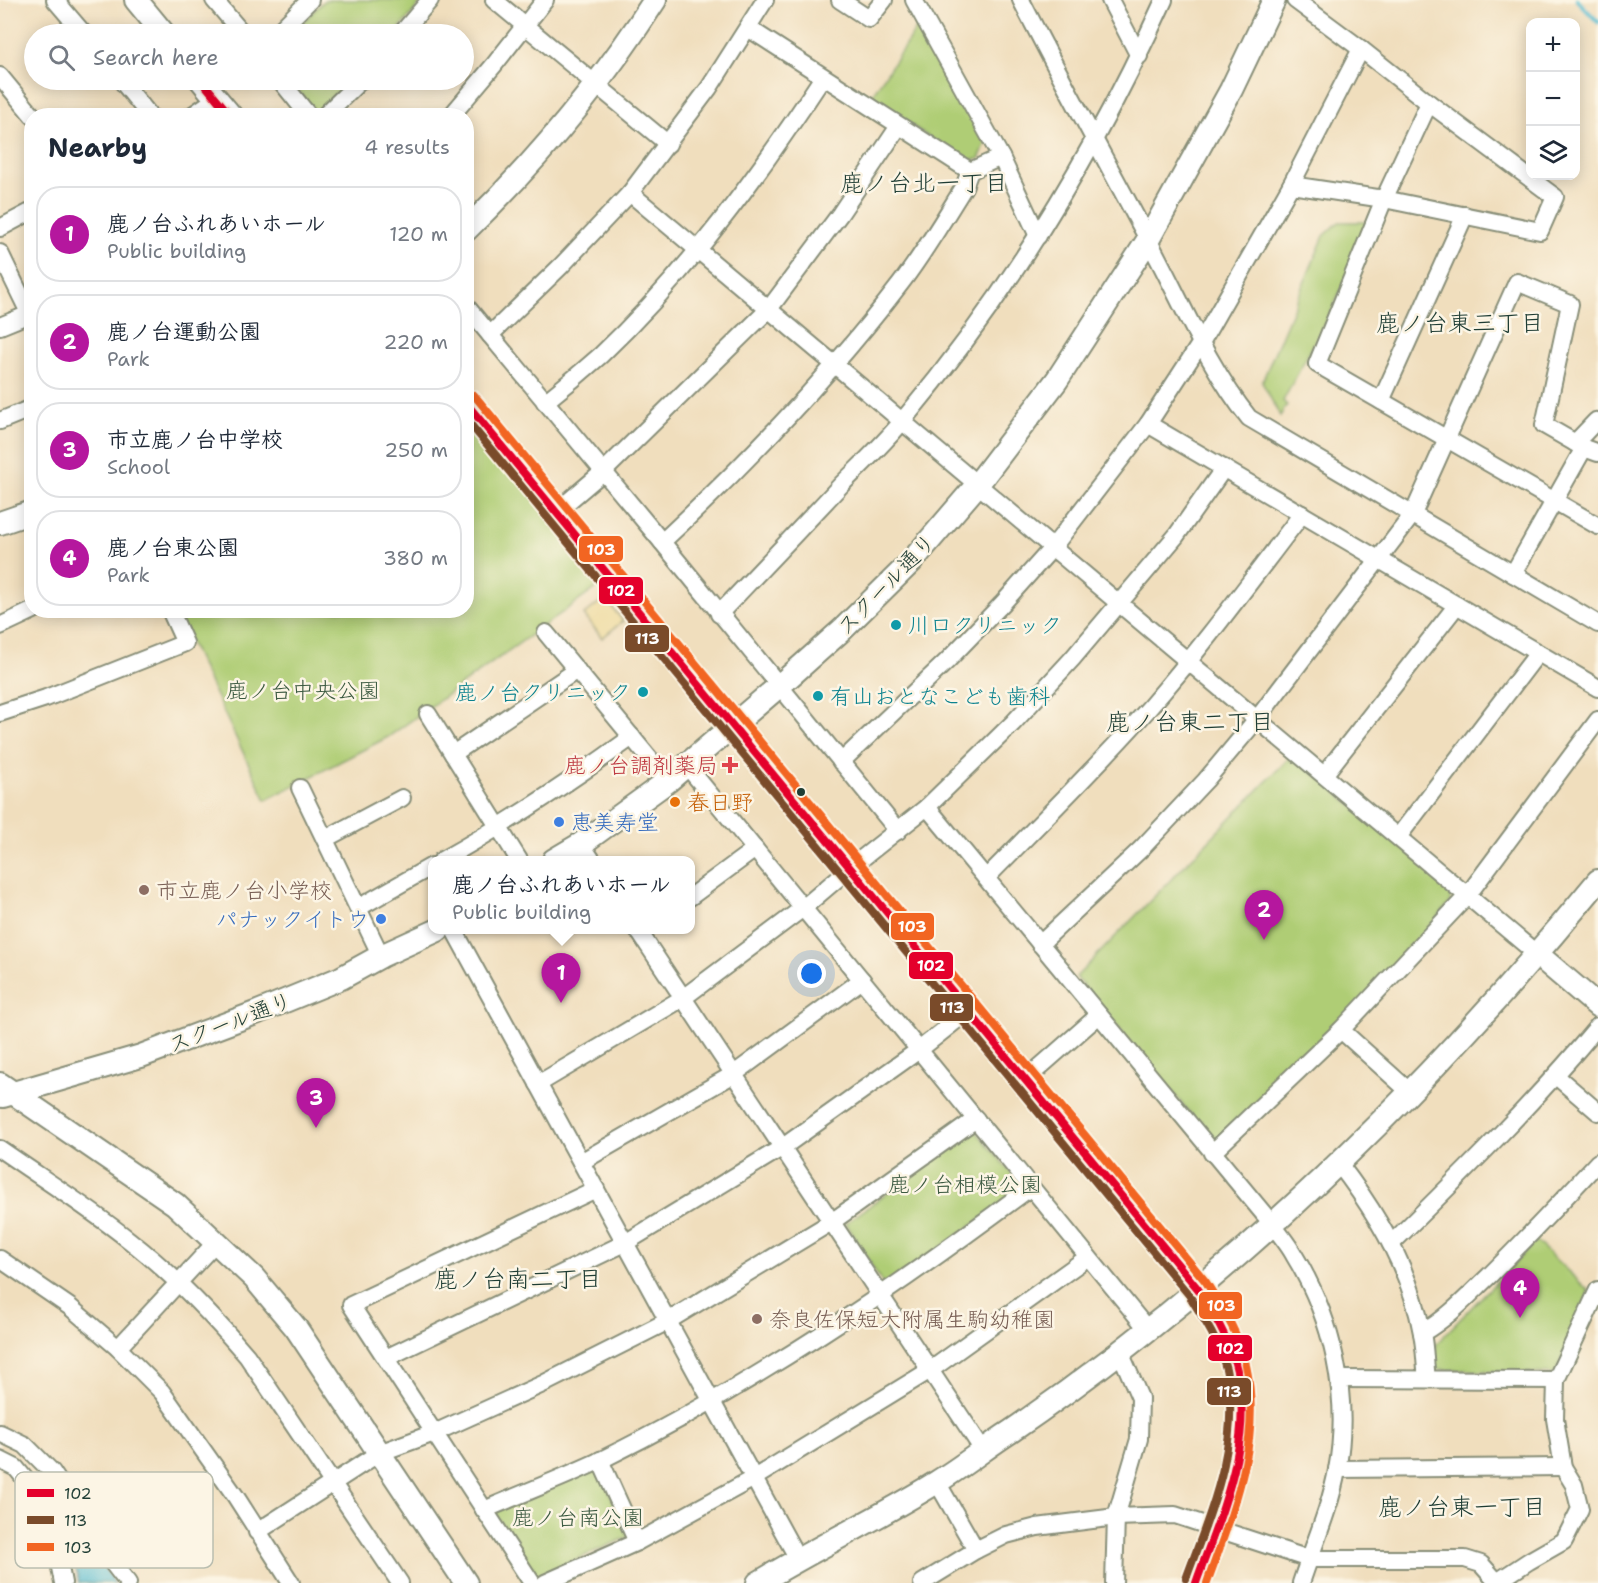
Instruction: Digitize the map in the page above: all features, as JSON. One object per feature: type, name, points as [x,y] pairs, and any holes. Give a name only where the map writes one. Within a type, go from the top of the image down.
[{"type":"street","points":[[55,0],[75,24]]},
{"type":"street","points":[[136,0],[156,24]]},
{"type":"street","points":[[214,0],[234,24]]},
{"type":"street","points":[[286,24],[310,0]]},
{"type":"street","points":[[410,24],[430,0]]},
{"type":"street","points":[[494,0],[668,144]]},
{"type":"street","points":[[474,88],[545,0]]},
{"type":"street","points":[[474,222],[548,143],[597,84],[655,0]]},
{"type":"street","points":[[490,335],[561,266],[630,193],[709,88],[765,0]]},
{"type":"street","points":[[840,0],[869,19],[884,0]]},
{"type":"street","points":[[914,0],[1001,157],[1038,236]]},
{"type":"street","points":[[1021,0],[1094,142],[1202,341],[1233,397],[1249,418],[1598,624]]},
{"type":"street","points":[[1110,0],[1139,56]]},
{"type":"street","points":[[719,614],[903,421],[964,344],[1038,236],[1094,142],[1139,56],[1164,0]]},
{"type":"street","name":"スクール通り","points":[[586,852],[843,629],[911,562],[977,486],[1057,380],[1148,240],[1231,90],[1274,0]]},
{"type":"street","points":[[1291,185],[1384,200],[1540,231],[1555,197],[1429,104],[1295,0]]},
{"type":"street","points":[[748,28],[970,171]]},
{"type":"street","points":[[841,762],[947,661],[1003,603],[1053,546],[1148,424],[1202,341],[1291,185],[1361,49]]},
{"type":"street","points":[[0,76],[26,108]]},
{"type":"street","points":[[545,402],[601,354],[698,249],[757,173],[823,76]]},
{"type":"street","points":[[129,90],[144,108]]},
{"type":"street","points":[[210,90],[224,107]]},
{"type":"street","points":[[288,90],[303,108]]},
{"type":"street","points":[[332,108],[351,90]]},
{"type":"street","points":[[458,108],[472,90]]},
{"type":"street","points":[[1429,104],[1384,200],[1317,364],[1598,526]]},
{"type":"street","points":[[557,511],[603,472],[769,309],[840,214],[899,126]]},
{"type":"street","points":[[662,542],[731,478],[792,414],[835,364],[902,281],[964,187],[970,171],[1001,157]]},
{"type":"street","points":[[630,193],[1598,1006]]},
{"type":"street","points":[[0,228],[24,215]]},
{"type":"street","points":[[1381,401],[1465,215]]},
{"type":"street","points":[[0,253],[24,302]]},
{"type":"street","points":[[1040,944],[1141,849],[1206,780],[1257,719],[1413,514],[1517,282],[1570,304],[1544,425],[1586,448]]},
{"type":"street","points":[[474,316],[898,831]]},
{"type":"street","points":[[0,326],[24,318]]},
{"type":"street","points":[[0,421],[24,411]]},
{"type":"street","points":[[474,412],[1198,1289],[1224,1334],[1230,1350],[1240,1385],[1242,1408],[1237,1463],[1196,1583]]},
{"type":"street","points":[[1514,574],[1586,448],[1596,422],[1598,422]]},
{"type":"street","points":[[1148,424],[1598,688]]},
{"type":"street","points":[[538,1084],[683,998],[803,908],[927,807],[1013,723],[1120,604],[1176,536],[1224,468]]},
{"type":"street","points":[[986,878],[1094,769],[1188,662],[1302,514]]},
{"type":"street","points":[[0,523],[24,515]]},
{"type":"street","points":[[1324,776],[1456,605]]},
{"type":"street","points":[[0,626],[24,615]]},
{"type":"street","points":[[0,713],[46,698],[185,643],[174,618]]},
{"type":"street","points":[[546,633],[668,781]]},
{"type":"street","points":[[1398,837],[1538,653]]},
{"type":"street","points":[[453,754],[577,670]]},
{"type":"street","points":[[428,714],[516,856]]},
{"type":"street","points":[[1212,1153],[1341,1030],[1467,896],[1598,720]]},
{"type":"street","points":[[451,856],[566,785],[632,737]]},
{"type":"street","points":[[687,766],[1148,1330]]},
{"type":"street","points":[[300,788],[381,956]]},
{"type":"street","points":[[325,839],[402,798]]},
{"type":"street","points":[[927,807],[1273,1225],[1294,1254],[1311,1286],[1326,1325],[1339,1378],[1340,1439],[1337,1469],[1330,1498],[1300,1583]]},
{"type":"street","points":[[695,893],[755,849]]},
{"type":"street","points":[[358,908],[428,868]]},
{"type":"street","points":[[758,1583],[937,1482],[1052,1403],[1198,1289],[1273,1225],[1411,1093],[1538,955],[1598,881]]},
{"type":"street","name":"スクール通り","points":[[4,1091],[141,1056],[341,978],[381,956],[429,934]]},
{"type":"street","points":[[456,934],[798,1559]]},
{"type":"street","points":[[643,934],[983,1449]]},
{"type":"street","points":[[581,1162],[734,1074],[862,980]]},
{"type":"street","points":[[386,1358],[625,1243],[783,1147],[919,1050],[968,1011]]},
{"type":"street","points":[[1025,1080],[1099,1015]]},
{"type":"street","points":[[1391,1244],[1476,1161],[1556,1076],[1598,1026]]},
{"type":"street","points":[[1341,1030],[1411,1093]]},
{"type":"street","points":[[1556,1076],[1598,1112]]},
{"type":"street","points":[[4,1091],[175,1204],[254,1278],[296,1328],[466,1583]]},
{"type":"street","points":[[257,1532],[379,1453],[434,1433],[545,1383],[668,1322],[833,1221],[976,1119]]},
{"type":"street","points":[[0,1149],[128,1239],[179,1283],[218,1322],[247,1356],[400,1583]]},
{"type":"street","points":[[1422,1333],[1438,1324],[1467,1297],[1535,1230],[1598,1162]]},
{"type":"street","points":[[1339,1164],[1357,1188],[1391,1244],[1409,1287],[1422,1333],[1426,1379]]},
{"type":"street","points":[[484,1510],[600,1460],[712,1401],[882,1296],[1031,1187]]},
{"type":"street","points":[[532,1583],[351,1305],[596,1189]]},
{"type":"street","points":[[118,1348],[216,1242]]},
{"type":"street","points":[[545,1583],[637,1542],[754,1478],[932,1370],[1088,1257]]},
{"type":"street","points":[[0,1258],[70,1307],[118,1348],[162,1392],[236,1497],[291,1583]]},
{"type":"street","points":[[922,1583],[976,1550],[1006,1535],[1037,1527],[1116,1516],[1175,1515],[1309,1559],[1465,1559],[1481,1564],[1496,1582],[1564,1541],[1580,1509],[1574,1485],[1563,1467],[1555,1419],[1556,1380],[1598,1290]]},
{"type":"street","points":[[1114,1583],[1116,1516],[1139,1439],[1140,1398],[1120,1352]]},
{"type":"street","points":[[1339,1378],[1556,1380]]},
{"type":"street","points":[[0,1433],[25,1445],[52,1472]]},
{"type":"street","points":[[0,1460],[19,1472]]},
{"type":"street","points":[[600,1460],[637,1542]]},
{"type":"street","points":[[1337,1469],[1563,1467]]},
{"type":"street","points":[[937,1482],[976,1550]]},
{"type":"street","points":[[60,1568],[63,1583]]},
{"type":"street","points":[[116,1568],[128,1583]]},
{"type":"green space","points":[[325,0],[423,0],[403,24],[301,24]]},
{"type":"green space","points":[[920,23],[987,140],[979,159],[965,161],[870,98]]},
{"type":"green space","points":[[298,90],[343,90],[325,108],[313,108]]},
{"type":"green space","points":[[1339,222],[1365,222],[1367,229],[1333,308],[1283,401],[1287,405],[1280,416],[1262,382],[1324,236]]},
{"type":"green space","name":"鹿ノ台中央公園","points":[[474,423],[605,582],[388,737],[266,800],[178,618],[474,618]]},
{"type":"green space","points":[[1292,755],[1451,889],[1450,903],[1341,1026],[1222,1139],[1210,1137],[1076,977]]},
{"type":"green space","name":"鹿ノ台相模公園","points":[[975,1130],[1025,1189],[884,1286],[846,1223]]},
{"type":"green space","points":[[1536,1241],[1589,1291],[1555,1374],[1434,1369],[1436,1344]]},
{"type":"green space","name":"鹿ノ台南公園","points":[[597,1466],[630,1536],[534,1578],[494,1512]]},
{"type":"sand","points":[[605,598],[623,621],[602,638],[584,615]]},
{"type":"water","points":[[76,1568],[104,1568],[115,1583],[79,1583]]},
{"type":"waterway","points":[[1577,0],[1598,22]]},
{"type":"transit line","name":"102","points":[[209,90],[224,108]]},
{"type":"transit line","name":"103","points":[[474,395],[1206,1282],[1230,1322],[1243,1354],[1250,1393],[1251,1421],[1248,1449],[1235,1503],[1207,1583]]},
{"type":"transit line","name":"102","points":[[474,413],[1204,1298],[1232,1353],[1241,1391],[1242,1419],[1233,1475],[1196,1583]]},
{"type":"transit line","name":"113","points":[[474,429],[1195,1304],[1215,1340],[1226,1369],[1230,1396],[1230,1423],[1221,1477],[1186,1579]]},
{"type":"place","name":"川口クリニック","points":[[896,625]]},
{"type":"place","name":"鹿ノ台クリニック","points":[[643,692]]},
{"type":"place","name":"有山おとなこども歯科","points":[[818,696]]},
{"type":"place","name":"鹿ノ台調剤薬局","points":[[730,765]]},
{"type":"place","name":"春日野","points":[[675,802]]},
{"type":"place","name":"恵美寿堂","points":[[559,822]]},
{"type":"place","name":"市立鹿ノ台小学校","points":[[144,890]]},
{"type":"place","name":"パナックイトウ","points":[[381,919]]},
{"type":"place","name":"鹿ノ台運動公園","points":[[1264,940]]},
{"type":"place","name":"鹿ノ台ふれあいホール","points":[[561,1003]]},
{"type":"place","name":"市立鹿ノ台中学校","points":[[316,1128]]},
{"type":"place","name":"鹿ノ台東公園","points":[[1520,1318]]},
{"type":"place","name":"奈良佐保短大附属生駒幼稚園","points":[[757,1319]]},
{"type":"district","name":"鹿ノ台北一丁目","points":[[924,183]]},
{"type":"district","name":"鹿ノ台東三丁目","points":[[1460,323]]},
{"type":"district","name":"鹿ノ台東二丁目","points":[[1190,722]]},
{"type":"district","name":"鹿ノ台南二丁目","points":[[518,1279]]},
{"type":"district","name":"鹿ノ台東一丁目","points":[[1462,1507]]}]
